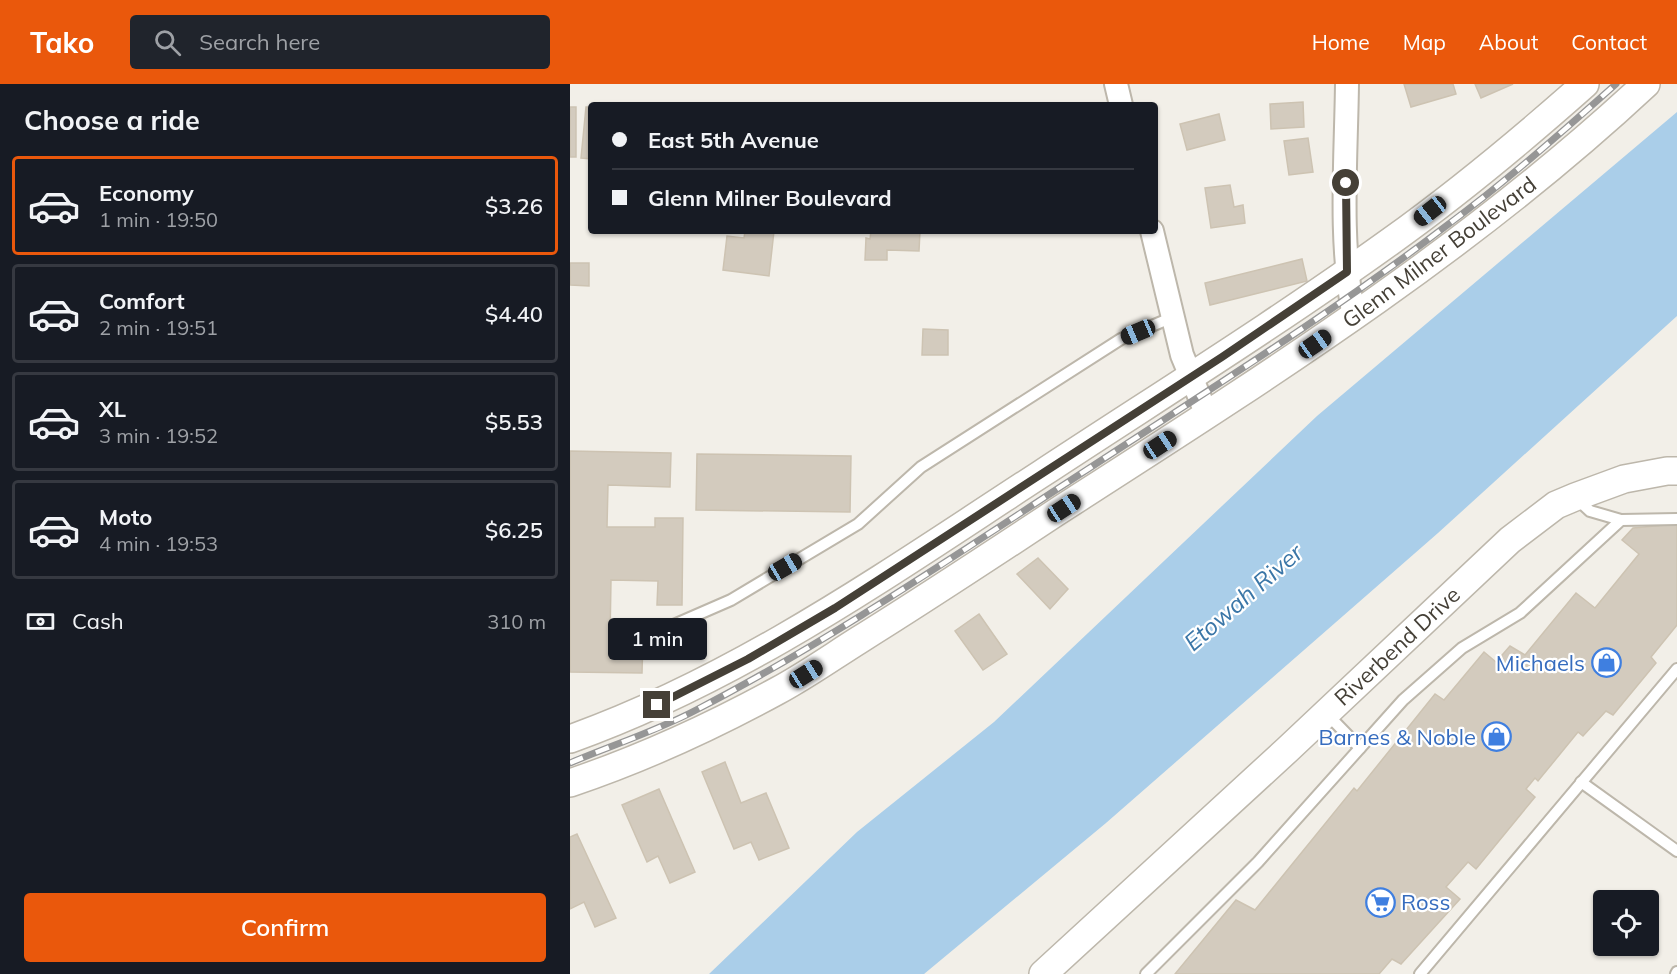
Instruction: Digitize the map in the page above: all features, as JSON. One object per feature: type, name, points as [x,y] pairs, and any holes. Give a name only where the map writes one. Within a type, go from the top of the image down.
[{"type":"street","points":[[1116,84],[1120,102]]},
{"type":"street","points":[[1347,84],[1347,272],[1354,317]]},
{"type":"street","name":"Glenn Milner Boulevard","points":[[570,739],[657,705],[748,659],[835,608],[1347,272],[1394,239],[1531,132],[1584,84]]},
{"type":"street","name":"Glenn Milner Boulevard","points":[[570,783],[680,738],[778,691],[1207,415],[1354,317],[1518,195],[1646,84]]},
{"type":"street","points":[[1153,234],[1182,355],[1207,415]]},
{"type":"street","name":"Riverbend Drive","points":[[1043,974],[1510,540],[1556,505],[1575,497],[1624,479],[1677,471]]},
{"type":"lane","points":[[669,627],[731,600],[858,524],[921,467],[1120,339],[1173,317]]},
{"type":"lane","points":[[1575,497],[1590,512],[1621,520],[1677,519]]},
{"type":"lane","points":[[1146,974],[1258,862],[1403,700],[1462,648],[1520,613],[1621,520]]},
{"type":"lane","points":[[1420,974],[1677,669]]},
{"type":"lane","points":[[1326,713],[1360,748]]},
{"type":"lane","points":[[1581,783],[1677,852]]},
{"type":"water","name":"Etowah River","points":[[1677,112],[1677,316],[1438,533],[1106,823],[924,974],[709,974],[857,832],[994,722],[1317,416]]},
{"type":"building","points":[[1404,84],[1453,84],[1456,94],[1411,107]]},
{"type":"building","points":[[1475,84],[1513,84],[1481,98]]},
{"type":"building","points":[[1303,102],[1304,127],[1271,129],[1270,104]]},
{"type":"building","points":[[570,107],[576,107],[576,157],[570,157]]},
{"type":"building","points":[[586,107],[588,107],[588,159],[581,158]]},
{"type":"building","points":[[1219,114],[1225,140],[1187,150],[1180,124]]},
{"type":"building","points":[[1308,138],[1313,172],[1289,175],[1284,141]]},
{"type":"building","points":[[1230,185],[1234,207],[1243,205],[1245,223],[1211,228],[1205,188]]},
{"type":"building","points":[[745,234],[774,234],[769,276],[723,270],[727,236],[744,238]]},
{"type":"building","points":[[871,234],[920,234],[919,251],[887,250],[887,260],[865,260],[866,238],[870,239]]},
{"type":"building","points":[[1302,259],[1307,281],[1210,305],[1205,283]]},
{"type":"building","points":[[570,263],[589,263],[589,286],[570,285]]},
{"type":"building","points":[[923,329],[948,330],[948,355],[922,355]]},
{"type":"building","points":[[570,451],[671,453],[670,487],[608,485],[607,527],[655,527],[655,518],[683,518],[682,605],[657,605],[658,581],[611,580],[610,638],[643,638],[642,673],[570,672]]},
{"type":"building","points":[[697,454],[851,456],[850,512],[696,510]]},
{"type":"building","points":[[1677,524],[1677,625],[1651,657],[1656,663],[1613,715],[1606,711],[1583,736],[1578,732],[1538,781],[1535,778],[1526,789],[1535,797],[1476,869],[1468,862],[1446,887],[1460,899],[1401,964],[1392,959],[1379,974],[1175,974],[1236,900],[1255,910],[1354,788],[1357,791],[1435,694],[1444,700],[1484,652],[1496,662],[1510,646],[1525,655],[1576,593],[1595,608],[1639,554],[1622,540],[1633,528]]},
{"type":"building","points":[[1038,558],[1068,589],[1050,609],[1017,574]]},
{"type":"building","points":[[979,614],[1007,654],[983,670],[955,631]]},
{"type":"building","points":[[725,762],[741,803],[766,793],[789,848],[759,860],[751,842],[734,849],[702,772]]},
{"type":"building","points":[[659,789],[695,872],[670,883],[658,856],[647,862],[622,805]]},
{"type":"building","points":[[577,834],[616,918],[595,927],[584,902],[570,909],[570,837]]},
{"type":"railway","points":[[570,763],[651,731],[698,709],[798,654],[944,563],[1356,292],[1465,212],[1616,84]]},
{"type":"place","name":"Michaels","points":[[1606,663]]},
{"type":"place","name":"Barnes & Noble","points":[[1497,737]]},
{"type":"place","name":"Ross","points":[[1380,902]]},
{"type":"route","points":[[657,705],[748,659],[835,608],[1222,357],[1347,272],[1346,183]]}]
